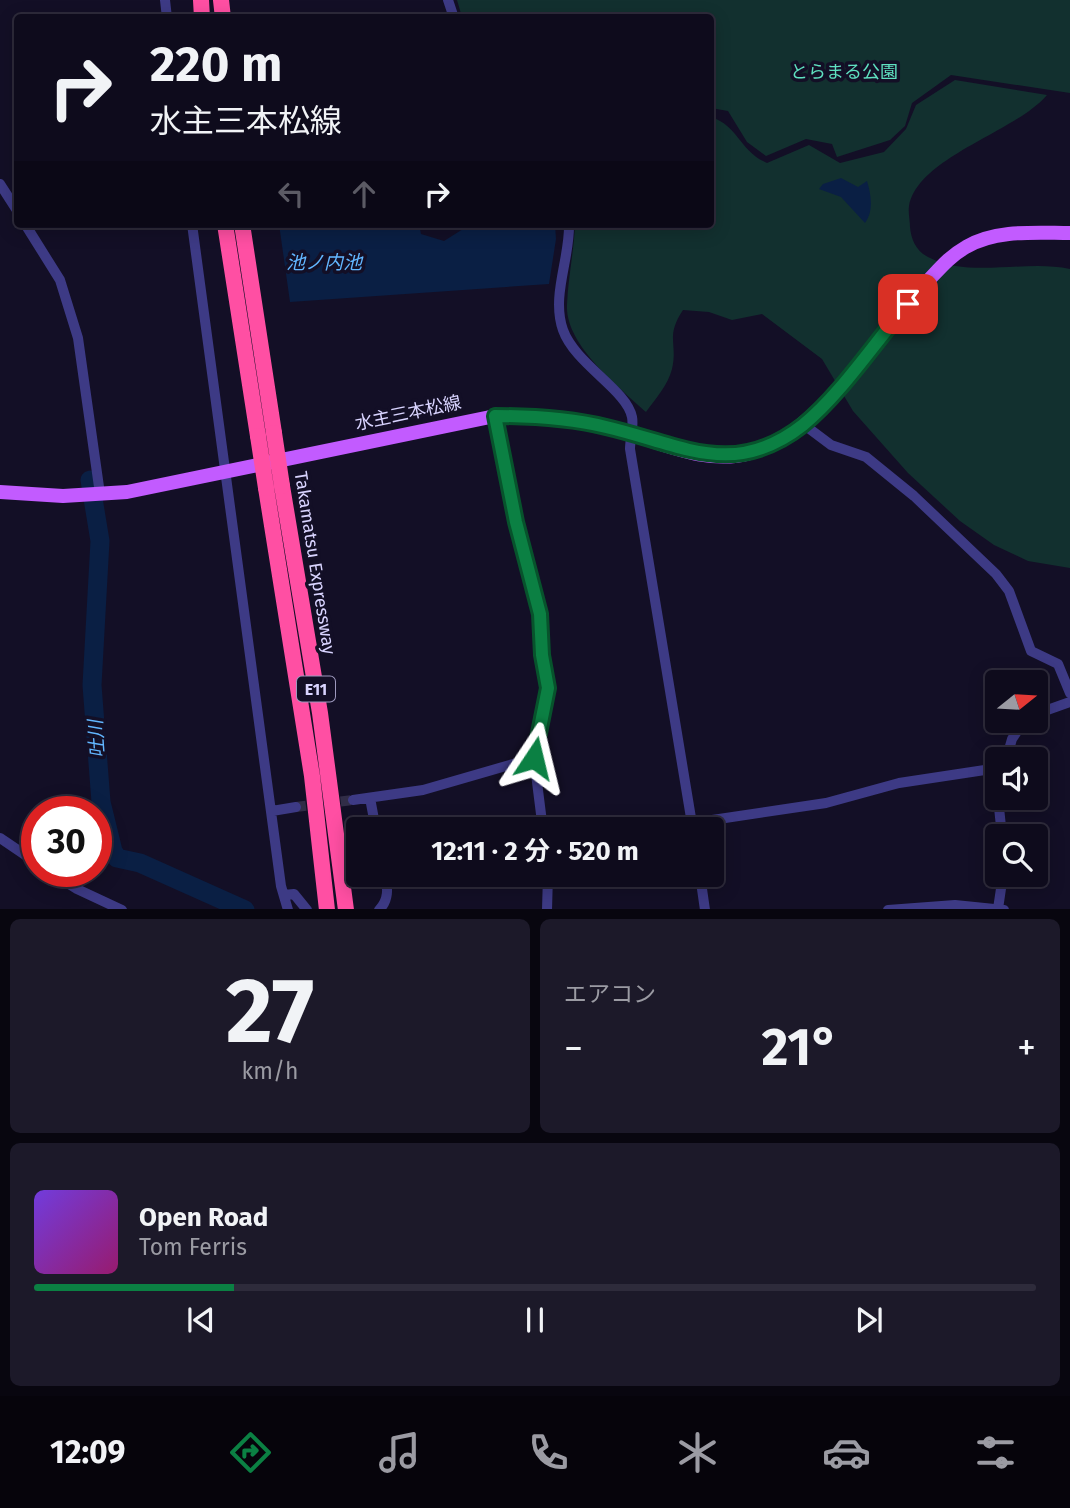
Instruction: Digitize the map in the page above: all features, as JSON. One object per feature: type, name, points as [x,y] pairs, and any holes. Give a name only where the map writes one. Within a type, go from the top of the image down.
[{"type":"highway","name":"Takamatsu Expressway","points":[[226,228],[266,434]]},
{"type":"highway","name":"Takamatsu Expressway","points":[[242,228],[327,909]]},
{"type":"highway","name":"Takamatsu Expressway","points":[[274,487],[320,713],[345,901]]},
{"type":"main road","name":"水主三本松線","points":[[0,492],[63,496],[127,492],[495,416],[534,415],[572,420],[702,454],[731,456],[766,448],[803,424],[948,259],[967,246],[986,239],[1029,233],[1070,233]]},
{"type":"street","points":[[0,184],[14,206]]},
{"type":"street","points":[[28,228],[60,280],[78,338],[100,494]]},
{"type":"street","points":[[193,228],[272,811],[288,909]]},
{"type":"street","points":[[568,228],[559,302],[562,329],[576,353],[628,407],[633,421],[632,463],[691,817]]},
{"type":"street","points":[[495,416],[516,522],[540,614],[542,655],[548,688],[534,758],[541,817]]},
{"type":"street","points":[[803,424],[831,445],[866,457],[914,496],[996,574],[1009,591],[1031,651],[1058,664],[1070,692]]},
{"type":"street","points":[[1048,710],[1070,702]]},
{"type":"street","points":[[353,800],[423,790],[534,758]]},
{"type":"street","points":[[724,821],[825,803],[899,783],[985,770]]},
{"type":"street","points":[[370,798],[374,817]]},
{"type":"street","points":[[272,811],[296,807]]},
{"type":"street","points":[[0,838],[21,852]]},
{"type":"street","points":[[74,887],[122,909]]},
{"type":"street","points":[[379,909],[384,904],[388,887]]},
{"type":"street","points":[[548,887],[548,909]]},
{"type":"street","points":[[702,887],[705,909]]},
{"type":"street","points":[[998,909],[1001,887]]},
{"type":"street","points":[[284,895],[294,894],[306,909]]},
{"type":"street","points":[[888,909],[955,905],[1004,909]]},
{"type":"green space","name":"とらまる公園","points":[[457,0],[1070,0],[1070,93],[951,75],[912,103],[905,126],[890,140],[837,157],[832,144],[806,139],[766,156],[747,142],[728,111],[714,109],[714,14],[461,14]]},
{"type":"green space","points":[[955,80],[1047,95],[1014,121],[948,159],[930,173],[916,189],[909,211],[910,227],[917,248],[928,257],[944,263],[980,268],[1035,266],[1070,269],[1070,568],[1028,561],[994,545],[960,521],[908,473],[853,411],[822,359],[762,314],[732,320],[709,312],[683,310],[673,334],[670,375],[646,412],[609,378],[584,350],[569,320],[567,305],[575,228],[714,228],[714,118],[728,126],[750,152],[767,163],[809,145],[840,163],[884,152],[906,129],[916,105]]},
{"type":"water","points":[[841,178],[858,187],[867,181],[871,208],[865,223],[841,197],[819,189],[823,184]]},
{"type":"water","name":"池ノ内池","points":[[280,228],[420,228],[421,234],[444,241],[465,228],[555,228],[549,284],[290,302]]},
{"type":"waterway","name":"吐川","points":[[90,480],[100,541],[92,685],[101,802],[113,851],[117,858],[140,863],[243,909]]},
{"type":"tunnel","points":[[296,807],[353,800]]},
{"type":"route","points":[[534,758],[548,682],[542,655],[540,614],[516,522],[495,416],[534,415],[572,420],[702,454],[747,454],[766,448],[783,438],[819,410],[908,304]]}]
